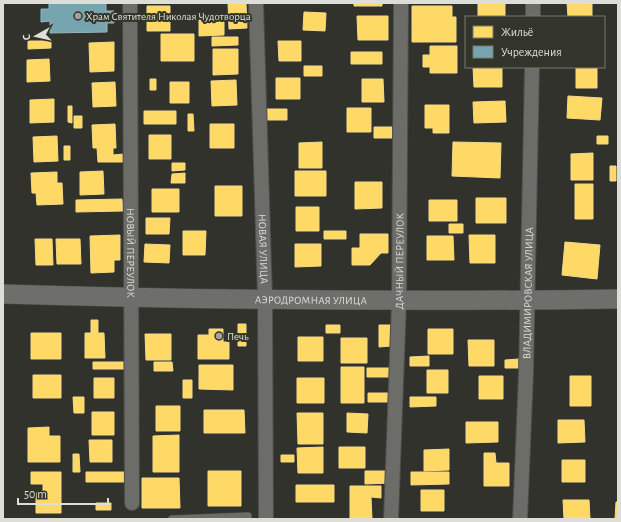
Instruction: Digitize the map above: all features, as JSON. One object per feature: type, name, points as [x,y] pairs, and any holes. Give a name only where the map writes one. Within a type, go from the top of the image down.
[{"type":"street","name":"НОВЫЙ ПЕРЕУЛОК","points":[[130,3],[132,503]]},
{"type":"street","name":"НОВАЯ УЛИЦА","points":[[256,3],[265,298],[266,519]]},
{"type":"street","name":"ДАЧНЫЙ ПЕРЕУЛОК","points":[[391,519],[399,302],[401,3]]},
{"type":"street","points":[[533,3],[533,16]]},
{"type":"street","name":"ВЛАДИМИРОВСКАЯ УЛИЦА","points":[[520,519],[526,373],[532,68]]},
{"type":"street","name":"АЭРОДРОМНАЯ УЛИЦА","points":[[3,294],[131,298],[265,298],[399,302],[618,299]]},
{"type":"lane","points":[[172,519],[248,516]]},
{"type":"building: Жильё","points":[[228,3],[246,3],[247,28],[229,29]]},
{"type":"building: Жильё","points":[[354,3],[382,3],[382,6],[354,6]]},
{"type":"building: Жильё","points":[[478,3],[505,3],[505,16],[478,16]]},
{"type":"building: Жильё","points":[[567,3],[592,3],[592,16],[568,16]]},
{"type":"building: Жильё","points":[[147,6],[170,6],[170,31],[147,31]]},
{"type":"building: Жильё","points":[[412,6],[452,6],[452,17],[456,17],[456,42],[412,42]]},
{"type":"building: Жильё","points":[[304,12],[326,13],[325,31],[303,30]]},
{"type":"building: Жильё","points":[[357,16],[388,16],[388,40],[358,40]]},
{"type":"building: Жильё","points":[[199,20],[224,20],[224,35],[199,36]]},
{"type":"building: Жильё","points":[[161,34],[194,34],[194,61],[161,61]]},
{"type":"building: Жильё","points":[[212,37],[238,37],[238,45],[212,46]]},
{"type":"building: Жильё","points":[[28,41],[51,41],[51,48],[28,49]]},
{"type":"building: Жильё","points":[[278,41],[301,41],[301,61],[279,61]]},
{"type":"building: Жильё","points":[[114,42],[114,71],[90,72],[89,43]]},
{"type":"building: Жильё","points":[[430,46],[457,46],[457,73],[430,73],[430,67],[423,67],[423,55],[430,55]]},
{"type":"building: Жильё","points":[[213,49],[238,49],[238,74],[213,75]]},
{"type":"building: Жильё","points":[[351,52],[382,52],[382,64],[351,64]]},
{"type":"building: Жильё","points":[[49,59],[50,81],[27,82],[27,60]]},
{"type":"building: Жильё","points":[[304,66],[322,66],[322,76],[304,76]]},
{"type":"building: Жильё","points":[[473,68],[502,68],[502,87],[474,87]]},
{"type":"building: Жильё","points":[[576,68],[597,68],[597,88],[576,88]]},
{"type":"building: Жильё","points":[[276,78],[300,78],[300,99],[276,99]]},
{"type":"building: Жильё","points":[[150,79],[156,79],[156,90],[150,90]]},
{"type":"building: Жильё","points":[[362,79],[383,79],[384,102],[362,102]]},
{"type":"building: Жильё","points":[[236,80],[237,105],[212,106],[211,81]]},
{"type":"building: Жильё","points":[[115,82],[116,106],[93,107],[92,83]]},
{"type":"building: Жильё","points":[[170,82],[189,82],[189,103],[170,103]]},
{"type":"building: Жильё","points":[[568,96],[602,98],[600,120],[567,118]]},
{"type":"building: Жильё","points":[[54,99],[54,122],[30,123],[30,100]]},
{"type":"building: Жильё","points":[[505,101],[506,122],[474,123],[473,102]]},
{"type":"building: Жильё","points":[[425,105],[449,105],[449,133],[433,133],[433,128],[425,128]]},
{"type":"building: Жильё","points":[[68,106],[72,106],[72,123],[68,122]]},
{"type":"building: Жильё","points":[[347,108],[371,108],[371,132],[347,132]]},
{"type":"building: Жильё","points":[[264,109],[287,109],[287,120],[264,120]]},
{"type":"building: Жильё","points":[[144,111],[176,111],[176,124],[144,124]]},
{"type":"building: Жильё","points":[[188,114],[193,114],[194,131],[188,131]]},
{"type":"building: Жильё","points":[[74,116],[82,116],[82,128],[74,128]]},
{"type":"building: Жильё","points":[[115,124],[116,148],[113,148],[113,155],[124,154],[124,162],[98,162],[97,148],[93,148],[92,125]]},
{"type":"building: Жильё","points":[[210,124],[234,124],[234,148],[210,148]]},
{"type":"building: Жильё","points":[[374,127],[392,127],[392,138],[374,138]]},
{"type":"building: Жильё","points":[[149,135],[171,135],[171,159],[149,159]]},
{"type":"building: Жильё","points":[[57,136],[58,161],[34,162],[33,137]]},
{"type":"building: Жильё","points":[[597,136],[608,136],[608,144],[597,144]]},
{"type":"building: Жильё","points":[[322,142],[322,168],[299,168],[299,143]]},
{"type":"building: Жильё","points":[[453,142],[501,143],[500,178],[452,176]]},
{"type":"building: Жильё","points":[[64,146],[70,146],[70,160],[64,160]]},
{"type":"building: Жильё","points":[[593,153],[593,180],[571,180],[571,154]]},
{"type":"building: Жильё","points":[[172,163],[185,163],[185,170],[172,171]]},
{"type":"building: Жильё","points":[[610,166],[616,166],[616,181],[610,181]]},
{"type":"building: Жильё","points":[[103,171],[104,194],[80,195],[80,172]]},
{"type":"building: Жильё","points":[[295,171],[326,171],[326,196],[295,196]]},
{"type":"building: Жильё","points":[[57,172],[57,183],[62,183],[63,204],[37,205],[36,193],[32,193],[31,173]]},
{"type":"building: Жильё","points":[[185,173],[185,183],[171,183],[172,174]]},
{"type":"building: Жильё","points":[[355,182],[382,182],[382,208],[355,209]]},
{"type":"building: Жильё","points":[[575,184],[593,184],[593,219],[575,219]]},
{"type":"building: Жильё","points":[[215,186],[242,186],[242,216],[215,216]]},
{"type":"building: Жильё","points":[[152,189],[179,189],[179,212],[152,212]]},
{"type":"building: Жильё","points":[[476,198],[506,198],[506,223],[476,223]]},
{"type":"building: Жильё","points":[[122,199],[123,211],[76,212],[76,200]]},
{"type":"building: Жильё","points":[[429,200],[457,200],[457,221],[429,221]]},
{"type":"building: Жильё","points":[[296,207],[319,207],[319,231],[296,231]]},
{"type":"building: Жильё","points":[[146,218],[170,218],[169,234],[146,234]]},
{"type":"building: Жильё","points":[[449,224],[463,224],[463,233],[449,233]]},
{"type":"building: Жильё","points":[[183,231],[206,231],[205,255],[183,255]]},
{"type":"building: Жильё","points":[[324,231],[346,231],[346,239],[324,239]]},
{"type":"building: Жильё","points":[[360,234],[388,234],[388,253],[381,253],[370,265],[352,265],[352,248],[360,248]]},
{"type":"building: Жильё","points":[[120,235],[120,260],[114,260],[114,272],[91,273],[90,236]]},
{"type":"building: Жильё","points":[[469,235],[495,235],[495,263],[470,263]]},
{"type":"building: Жильё","points":[[427,236],[453,236],[454,260],[427,260]]},
{"type":"building: Жильё","points":[[35,239],[52,239],[53,265],[36,265]]},
{"type":"building: Жильё","points":[[56,239],[80,239],[81,264],[57,264]]},
{"type":"building: Жильё","points":[[565,242],[600,245],[597,279],[562,275]]},
{"type":"building: Жильё","points":[[145,244],[170,245],[169,263],[144,262]]},
{"type":"building: Жильё","points":[[295,244],[321,244],[321,266],[295,267]]},
{"type":"building: Жильё","points":[[91,320],[98,320],[98,333],[104,333],[105,358],[85,358],[85,333],[91,333]]},
{"type":"building: Жильё","points":[[238,324],[246,324],[246,346],[238,346]]},
{"type":"building: Жильё","points":[[326,325],[340,325],[340,333],[326,333]]},
{"type":"building: Жильё","points":[[379,325],[391,325],[391,346],[379,347]]},
{"type":"building: Жильё","points":[[209,329],[223,329],[223,342],[229,342],[229,359],[198,359],[198,335],[209,335]]},
{"type":"building: Жильё","points":[[428,329],[453,329],[453,354],[428,354]]},
{"type":"building: Жильё","points":[[31,333],[61,333],[61,359],[31,359]]},
{"type":"building: Жильё","points":[[145,334],[171,334],[171,360],[146,360]]},
{"type":"building: Жильё","points":[[298,337],[323,337],[323,361],[298,361]]},
{"type":"building: Жильё","points":[[341,338],[367,338],[367,363],[341,363]]},
{"type":"building: Жильё","points":[[468,340],[494,340],[494,366],[469,366]]},
{"type":"building: Жильё","points":[[429,356],[429,366],[410,366],[410,357]]},
{"type":"building: Жильё","points":[[519,359],[519,368],[505,368],[505,360]]},
{"type":"building: Жильё","points":[[93,362],[124,362],[124,369],[93,369]]},
{"type":"building: Жильё","points":[[154,362],[172,362],[173,371],[154,371]]},
{"type":"building: Жильё","points":[[199,365],[233,365],[233,390],[199,389]]},
{"type":"building: Жильё","points":[[341,367],[364,367],[364,403],[341,403]]},
{"type":"building: Жильё","points":[[367,368],[391,368],[391,377],[367,377]]},
{"type":"building: Жильё","points":[[427,370],[448,370],[448,393],[427,393]]},
{"type":"building: Жильё","points":[[33,375],[61,375],[61,398],[33,398]]},
{"type":"building: Жильё","points":[[479,376],[503,376],[503,399],[479,399]]},
{"type":"building: Жильё","points":[[570,376],[591,376],[591,406],[570,406]]},
{"type":"building: Жильё","points":[[94,378],[114,378],[114,398],[94,398]]},
{"type":"building: Жильё","points":[[297,378],[324,378],[324,403],[297,403]]},
{"type":"building: Жильё","points":[[183,380],[192,380],[192,398],[183,398]]},
{"type":"building: Жильё","points":[[368,393],[391,393],[391,402],[368,402]]},
{"type":"building: Жильё","points":[[73,397],[84,397],[84,413],[74,413]]},
{"type":"building: Жильё","points":[[410,397],[436,397],[436,406],[410,407]]},
{"type":"building: Жильё","points":[[156,406],[180,406],[180,431],[156,431]]},
{"type":"building: Жильё","points":[[204,410],[244,410],[245,433],[204,433]]},
{"type":"building: Жильё","points":[[92,412],[114,412],[114,435],[92,435]]},
{"type":"building: Жильё","points":[[297,413],[323,413],[323,444],[298,444]]},
{"type":"building: Жильё","points":[[347,413],[368,414],[367,433],[347,432]]},
{"type":"building: Жильё","points":[[558,420],[584,420],[585,442],[558,443]]},
{"type":"building: Жильё","points":[[466,422],[498,422],[498,442],[466,443]]},
{"type":"building: Жильё","points":[[49,427],[49,436],[60,436],[60,462],[28,462],[28,428]]},
{"type":"building: Жильё","points":[[179,435],[179,472],[153,472],[153,436]]},
{"type":"building: Жильё","points":[[89,440],[112,440],[112,462],[90,462]]},
{"type":"building: Жильё","points":[[323,447],[323,473],[298,473],[297,448]]},
{"type":"building: Жильё","points":[[339,447],[365,447],[365,468],[339,468]]},
{"type":"building: Жильё","points":[[449,449],[449,470],[424,471],[424,450]]},
{"type":"building: Жильё","points":[[484,453],[495,453],[496,463],[509,463],[509,486],[484,486]]},
{"type":"building: Жильё","points":[[73,454],[79,454],[80,472],[73,472]]},
{"type":"building: Жильё","points":[[281,455],[294,455],[294,462],[281,462]]},
{"type":"building: Жильё","points":[[562,460],[585,460],[585,482],[562,482]]},
{"type":"building: Жильё","points":[[208,471],[241,471],[241,506],[208,506]]},
{"type":"building: Жильё","points":[[365,471],[390,471],[390,483],[365,484]]},
{"type":"building: Жильё","points":[[31,472],[61,472],[61,513],[36,513],[36,493],[43,493],[43,484],[31,484]]},
{"type":"building: Жильё","points":[[86,472],[124,472],[124,482],[86,482]]},
{"type":"building: Жильё","points":[[411,472],[449,472],[449,484],[411,485]]},
{"type":"building: Жильё","points":[[142,478],[179,478],[180,508],[142,508]]},
{"type":"building: Жильё","points":[[296,485],[334,485],[334,502],[296,502]]},
{"type":"building: Жильё","points":[[350,486],[381,486],[381,498],[371,497],[372,519],[350,519]]},
{"type":"building: Жильё","points":[[421,490],[444,490],[444,511],[421,511]]},
{"type":"building: Жильё","points":[[563,500],[589,500],[590,519],[564,519]]},
{"type":"building: Жильё","points":[[616,502],[618,502],[618,519],[615,519]]},
{"type":"building: Жильё","points":[[96,503],[111,503],[111,510],[96,510]]},
{"type":"building: Учреждения","name":"Храм Святителя Николая Чудотворца","points":[[49,3],[106,3],[106,11],[114,11],[114,23],[107,23],[107,32],[50,33],[50,21],[41,22],[41,9],[49,9]]},
{"type":"place","name":"Храм Святителя Николая Чудотворца","points":[[78,16]]},
{"type":"place","name":"Печь","points":[[219,336]]}]
